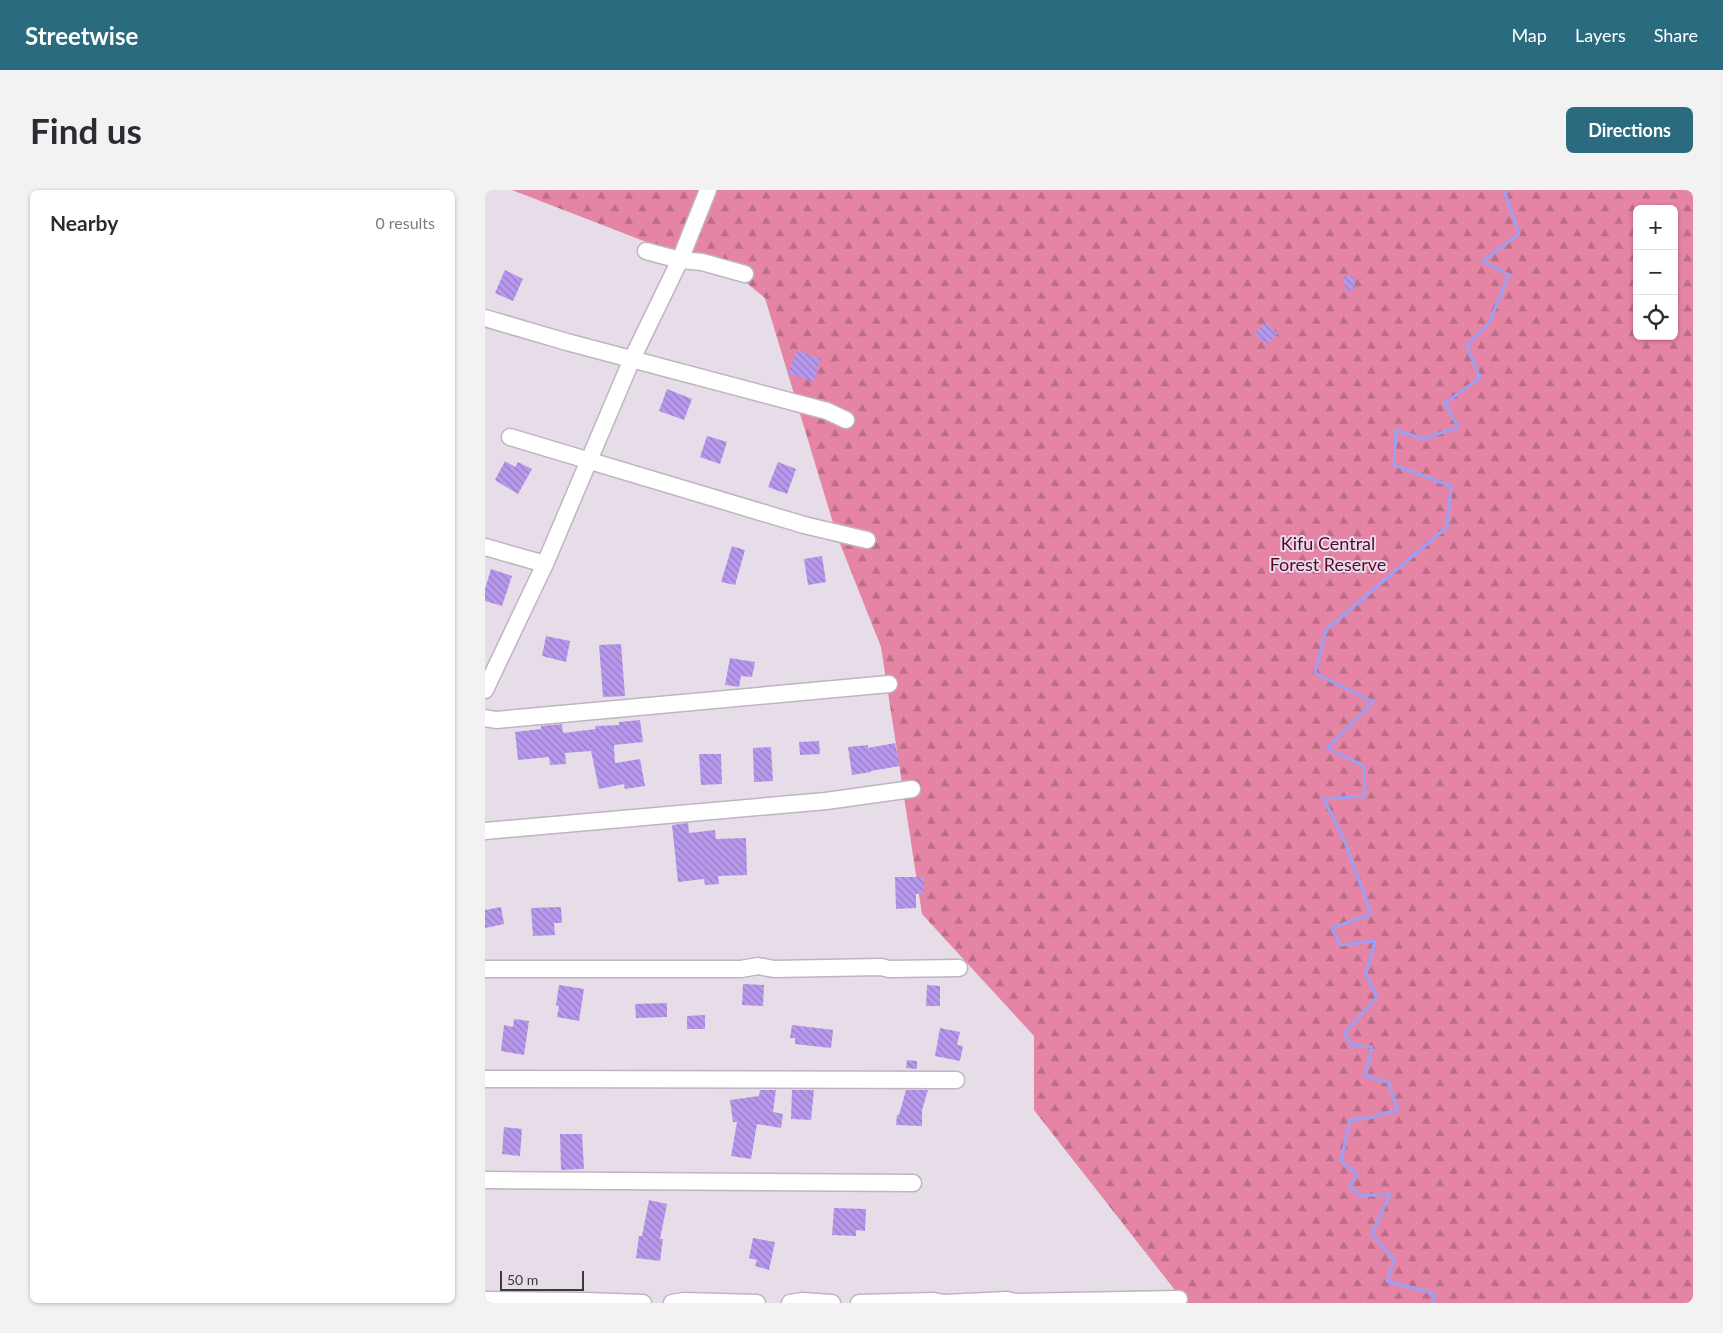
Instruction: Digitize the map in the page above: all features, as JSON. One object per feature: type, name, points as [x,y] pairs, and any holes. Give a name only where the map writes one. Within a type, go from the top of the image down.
[{"type":"street","points":[[485,690],[545,564],[632,359],[680,260],[708,190]]},
{"type":"street","points":[[646,251],[680,260],[702,262],[745,274]]},
{"type":"street","points":[[485,318],[827,411],[845,420]]},
{"type":"street","points":[[510,437],[804,526],[867,540]]},
{"type":"street","points":[[485,546],[545,564]]},
{"type":"street","points":[[485,718],[496,720],[889,684]]},
{"type":"street","points":[[485,831],[825,801],[912,789]]},
{"type":"street","points":[[485,969],[741,969],[758,966],[774,969],[959,968]]},
{"type":"street","points":[[485,1079],[956,1080]]},
{"type":"street","points":[[485,1180],[913,1183]]},
{"type":"street","points":[[859,1303],[1179,1299]]},
{"type":"street","points":[[485,1300],[643,1303]]},
{"type":"street","points":[[672,1303],[684,1301],[757,1303]]},
{"type":"street","points":[[790,1303],[802,1301],[832,1303]]},
{"type":"green space","name":"Kifu Central Forest Reserve","points":[[512,190],[1693,190],[1693,1303],[1185,1303],[1034,1110],[1034,1036],[922,914],[881,647],[837,536],[765,298],[742,279]]},
{"type":"building","points":[[505,270],[523,279],[513,301],[495,293]]},
{"type":"building","points":[[1353,275],[1356,289],[1346,291],[1343,277]]},
{"type":"building","points":[[1266,322],[1278,334],[1266,345],[1255,334]]},
{"type":"building","points":[[797,350],[821,359],[813,382],[788,373]]},
{"type":"building","points":[[667,389],[692,399],[684,420],[659,411]]},
{"type":"building","points":[[707,436],[727,442],[720,464],[700,457]]},
{"type":"building","points":[[505,461],[515,467],[518,462],[532,469],[518,494],[495,480]]},
{"type":"building","points":[[778,462],[796,469],[787,494],[768,487]]},
{"type":"building","points":[[732,546],[745,550],[735,585],[721,582]]},
{"type":"building","points":[[822,556],[826,582],[808,585],[804,559]]},
{"type":"building","points":[[491,569],[512,576],[502,606],[485,601],[485,589]]},
{"type":"building","points":[[546,636],[570,641],[566,662],[542,656]]},
{"type":"building","points":[[621,644],[625,696],[603,697],[599,645]]},
{"type":"building","points":[[730,658],[755,662],[752,677],[741,676],[739,687],[725,685]]},
{"type":"building","points":[[640,720],[643,742],[614,745],[615,763],[640,759],[645,786],[625,789],[624,784],[599,789],[591,751],[565,753],[566,764],[550,765],[549,757],[518,760],[515,732],[541,729],[541,726],[562,724],[563,733],[596,729],[595,726],[619,725],[619,722]]},
{"type":"building","points":[[819,741],[820,754],[800,755],[799,742]]},
{"type":"building","points":[[895,743],[900,766],[852,775],[848,747],[868,745],[868,748]]},
{"type":"building","points":[[771,747],[773,781],[754,782],[753,748]]},
{"type":"building","points":[[699,754],[721,754],[722,784],[701,785]]},
{"type":"building","points":[[688,823],[689,833],[715,830],[716,839],[746,838],[747,875],[718,876],[719,884],[705,885],[704,879],[678,882],[672,825]]},
{"type":"building","points":[[895,877],[924,877],[924,893],[916,894],[916,908],[896,909]]},
{"type":"building","points":[[501,907],[504,924],[485,928],[485,910]]},
{"type":"building","points":[[561,907],[562,923],[554,923],[555,935],[533,936],[531,908]]},
{"type":"building","points":[[743,984],[764,985],[763,1006],[742,1005]]},
{"type":"building","points":[[559,985],[584,989],[579,1021],[557,1017],[559,1006],[556,1005]]},
{"type":"building","points":[[927,985],[940,986],[940,1006],[926,1006]]},
{"type":"building","points":[[667,1003],[667,1017],[636,1018],[635,1004]]},
{"type":"building","points":[[705,1015],[705,1029],[687,1029],[687,1016]]},
{"type":"building","points":[[514,1019],[529,1021],[524,1055],[501,1051],[504,1025],[513,1027]]},
{"type":"building","points":[[792,1025],[833,1030],[831,1048],[795,1044],[795,1038],[790,1038]]},
{"type":"building","points":[[940,1028],[960,1032],[957,1045],[963,1046],[960,1061],[935,1056]]},
{"type":"building","points":[[907,1060],[917,1061],[917,1069],[906,1068]]},
{"type":"building","points":[[760,1090],[776,1090],[773,1112],[783,1114],[781,1128],[757,1124],[751,1159],[731,1156],[737,1122],[733,1122],[730,1100],[759,1096]]},
{"type":"building","points":[[792,1090],[814,1090],[811,1120],[791,1119]]},
{"type":"building","points":[[906,1090],[928,1090],[922,1110],[922,1126],[896,1125],[897,1115],[899,1115]]},
{"type":"building","points":[[504,1127],[522,1129],[520,1156],[502,1154]]},
{"type":"building","points":[[560,1134],[582,1134],[584,1169],[561,1170]]},
{"type":"building","points":[[649,1200],[667,1204],[660,1239],[663,1239],[660,1261],[636,1258],[639,1236],[642,1236]]},
{"type":"building","points":[[834,1208],[866,1209],[865,1231],[856,1230],[856,1236],[832,1235]]},
{"type":"building","points":[[753,1238],[775,1242],[769,1270],[755,1266],[757,1260],[749,1258]]},
{"type":"waterway","points":[[1432,1303],[1435,1294],[1387,1281],[1394,1260],[1372,1234],[1390,1194],[1360,1196],[1350,1186],[1357,1174],[1341,1161],[1350,1120],[1368,1118],[1398,1110],[1388,1082],[1365,1076],[1372,1047],[1351,1045],[1345,1033],[1377,997],[1366,974],[1375,941],[1340,945],[1332,928],[1371,914],[1345,842],[1324,799],[1365,796],[1364,766],[1327,748],[1373,702],[1315,673],[1326,630],[1447,527],[1451,486],[1394,465],[1396,430],[1423,439],[1458,427],[1445,403],[1480,378],[1467,346],[1489,323],[1509,275],[1483,261],[1519,234],[1504,190]]}]
